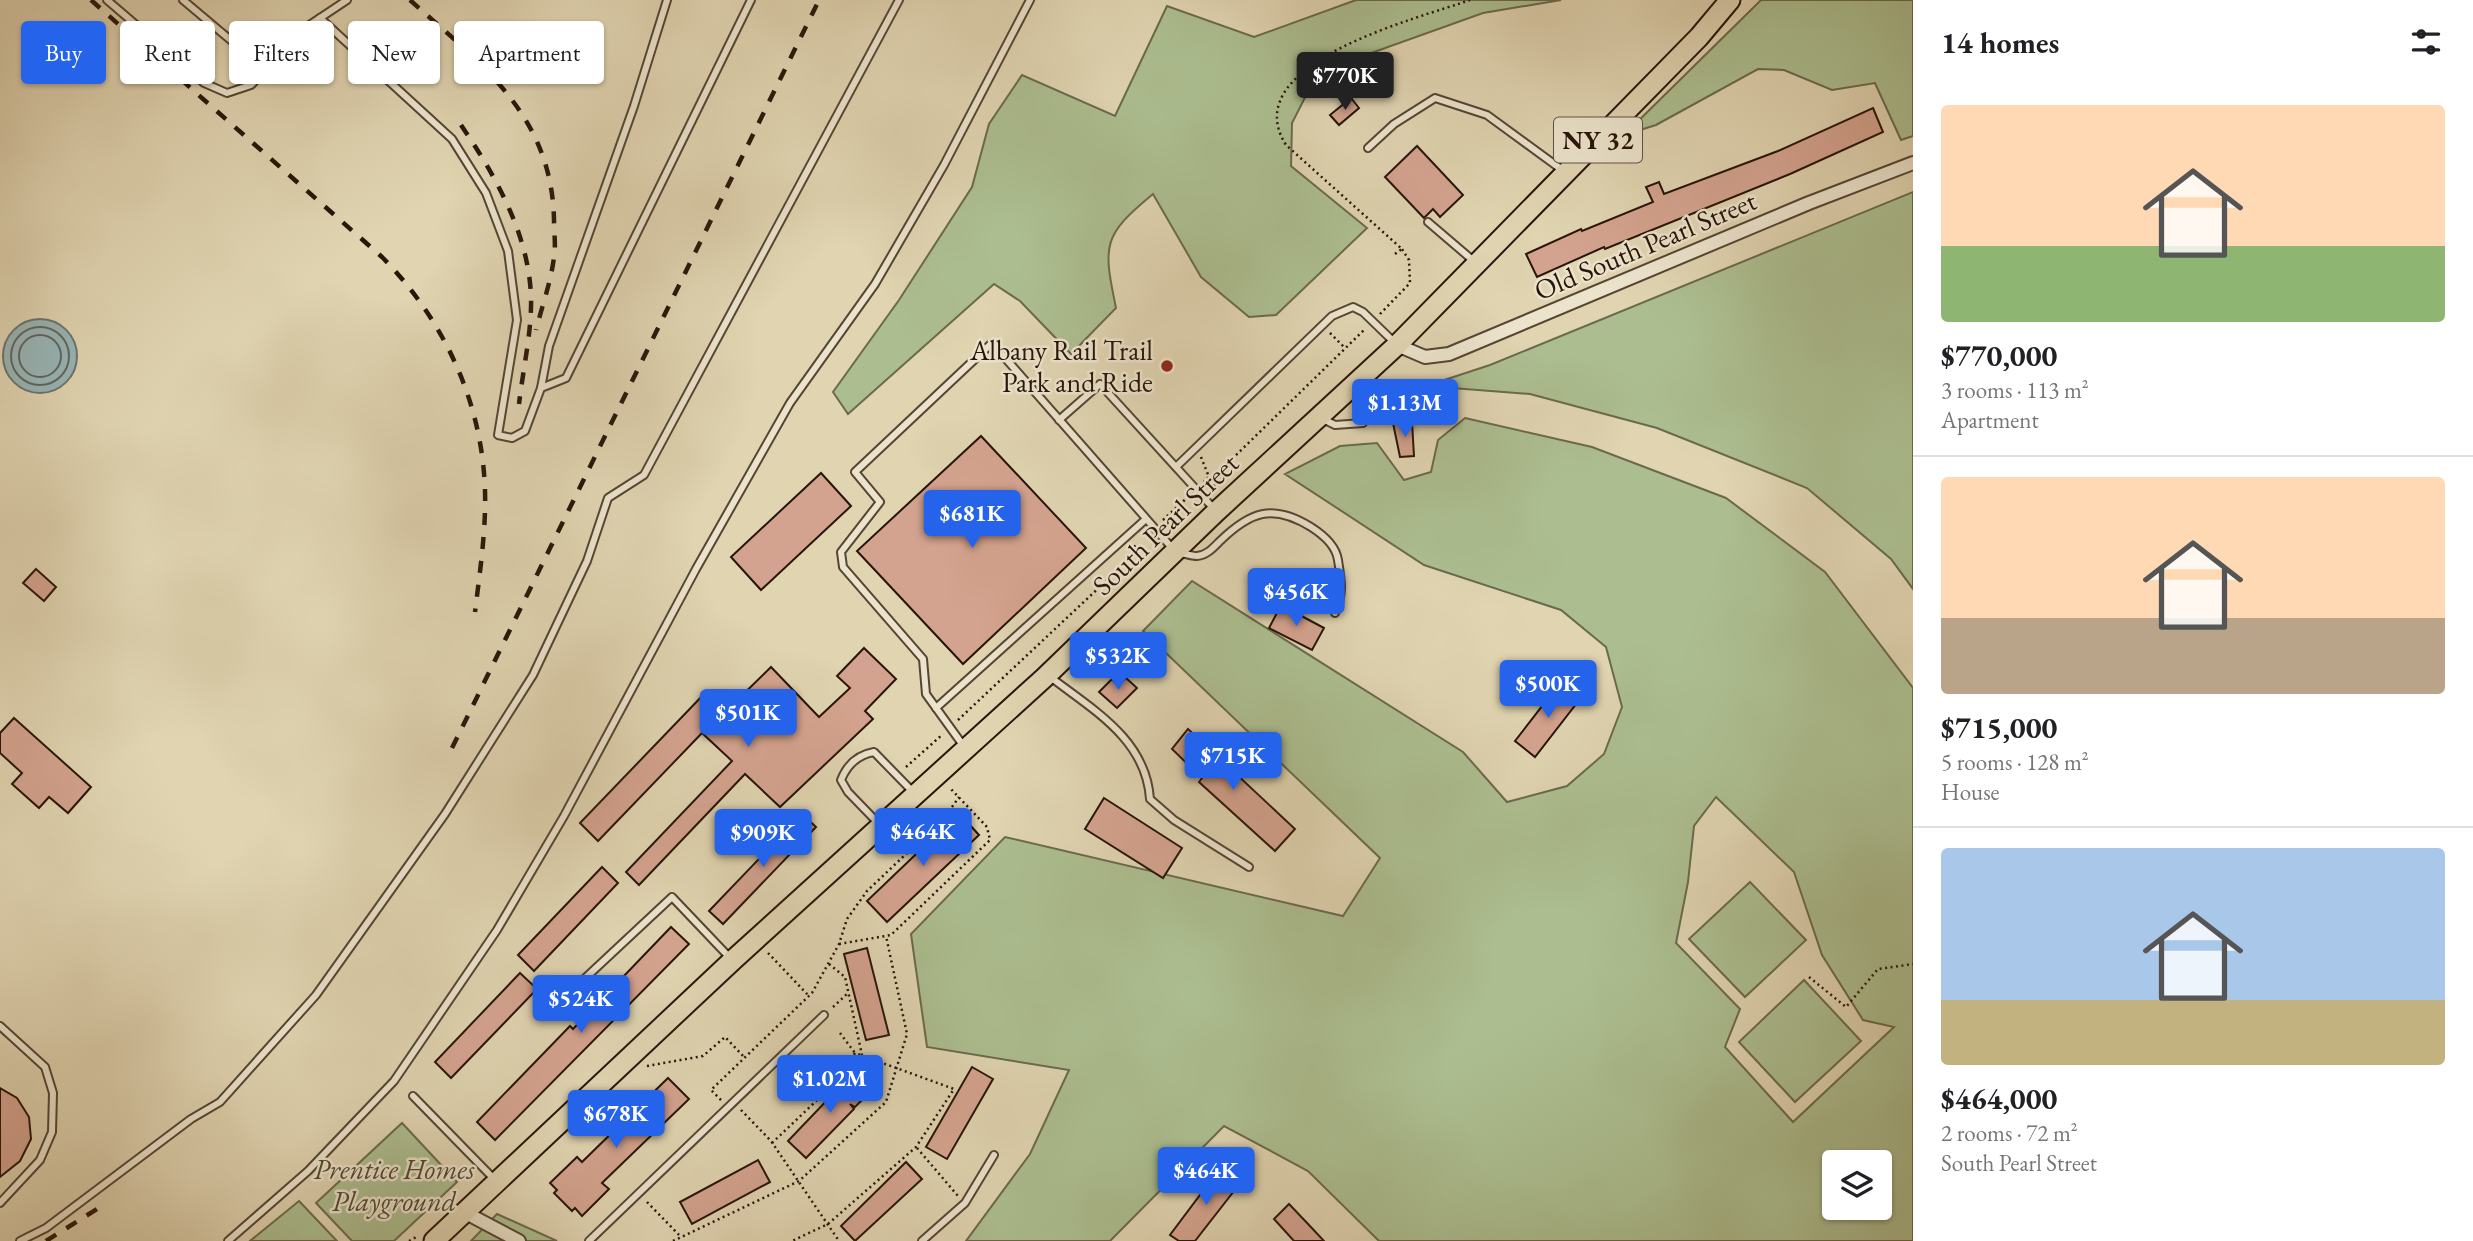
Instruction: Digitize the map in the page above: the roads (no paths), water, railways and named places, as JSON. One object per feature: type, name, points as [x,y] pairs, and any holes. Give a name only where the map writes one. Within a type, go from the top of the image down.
[{"type":"main road","name":"South Pearl Street","points":[[434,1241],[467,1213],[732,961],[875,821],[915,794],[1048,675],[1217,511],[1396,345],[1699,37],[1730,0]]},
{"type":"street","name":"Old South Pearl Street","points":[[1396,345],[1425,357],[1449,354],[1809,202],[1913,163]]},
{"type":"street","points":[[467,1213],[519,1241]]},
{"type":"lane","points":[[107,0],[204,83],[227,93],[251,85],[308,26],[347,0]]},
{"type":"lane","points":[[183,0],[229,39]]},
{"type":"lane","points":[[320,18],[453,139],[486,193],[508,251],[517,320],[498,435],[512,438],[525,430],[541,388],[549,346],[634,106],[667,0]]},
{"type":"lane","points":[[541,388],[566,378],[751,0]]},
{"type":"lane","points":[[20,1241],[46,1228],[151,1152],[191,1119],[220,1102],[239,1084],[316,995],[445,814],[533,676],[587,561],[608,498],[643,475],[899,0]]},
{"type":"lane","points":[[229,1241],[308,1171],[394,1081],[497,930],[564,816],[696,569],[790,403],[875,284],[944,165],[1030,0]]},
{"type":"lane","points":[[1368,148],[1394,124],[1435,98],[1487,115],[1566,173]]},
{"type":"lane","points":[[1428,222],[1477,264]]},
{"type":"lane","points":[[1176,467],[1332,316],[1353,307],[1363,312],[1396,345]]},
{"type":"lane","points":[[966,749],[926,694],[923,659],[844,566],[841,552],[880,502],[855,472],[992,343],[1175,551],[1196,556],[1207,553],[1235,527],[1260,513],[1277,513],[1299,520],[1321,534],[1337,554],[1343,595],[1335,613]]},
{"type":"lane","points":[[1059,420],[1100,384],[1217,511]]},
{"type":"lane","points":[[1319,417],[1335,425],[1363,423]]},
{"type":"lane","points":[[936,708],[1146,519]]},
{"type":"lane","points":[[1048,675],[1118,729],[1148,774],[1150,799],[1174,821],[1249,867]]},
{"type":"lane","points":[[875,821],[841,780],[846,768],[863,754],[874,752],[882,757],[915,794]]},
{"type":"lane","points":[[566,996],[672,897],[732,961]]},
{"type":"lane","points":[[589,1241],[824,1015]]},
{"type":"lane","points":[[0,1026],[45,1067],[53,1093],[52,1132],[40,1160],[0,1203]]},
{"type":"lane","points":[[413,1096],[498,1182]]},
{"type":"lane","points":[[922,1241],[965,1203],[994,1155]]},
{"type":"water","points":[[40,319],[54,322],[66,330],[74,342],[77,356],[74,370],[66,382],[54,390],[40,393],[26,390],[14,382],[6,370],[3,356],[6,342],[14,330],[26,322]]},
{"type":"railway","points":[[91,0],[382,257],[427,312],[460,374],[480,440],[485,511],[475,612]]},
{"type":"railway","points":[[410,0],[486,70],[508,95],[541,150],[550,183],[555,248],[551,276],[536,330]]},
{"type":"railway","points":[[452,748],[819,0]]},
{"type":"railway","points":[[461,125],[508,206],[517,228],[529,274],[530,323],[519,404]]},
{"type":"railway","points":[[46,1241],[97,1209]]},
{"type":"place","name":"Albany Rail Trail Park and Ride","points":[[1167,366]]},
{"type":"park label","name":"Prentice Homes Playground","points":[[394,1185]]}]
